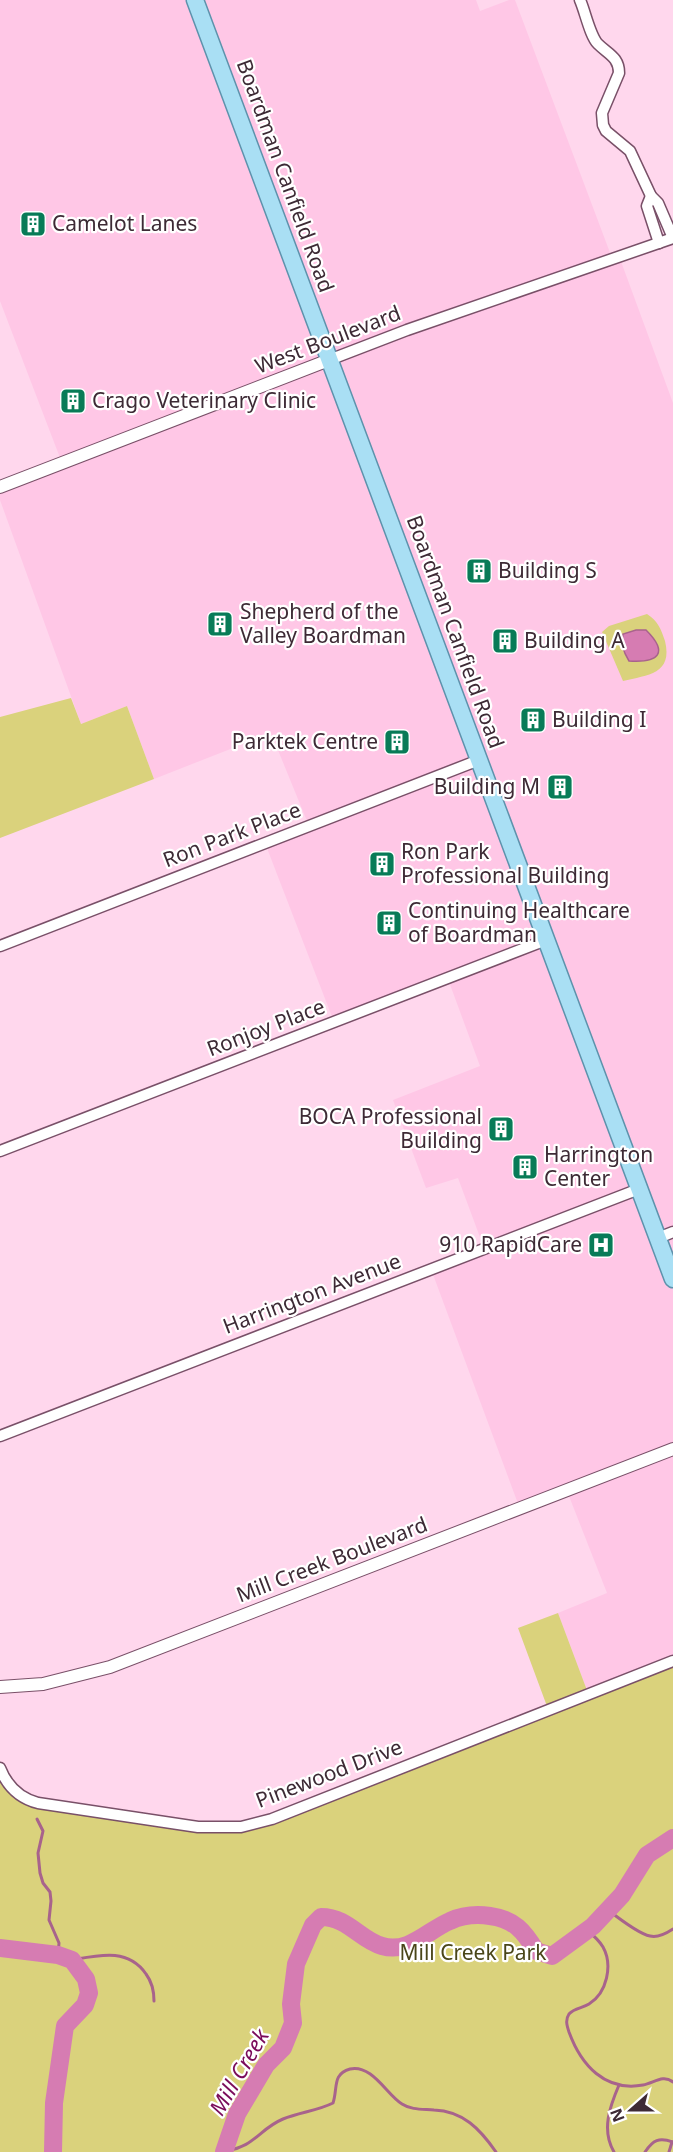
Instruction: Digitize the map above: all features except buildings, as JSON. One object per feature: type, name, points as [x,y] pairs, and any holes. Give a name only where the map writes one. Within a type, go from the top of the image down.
[{"type":"main road","name":"Boardman Canfield Road","points":[[195,0],[639,1189],[665,1235],[673,1279]]},
{"type":"street","points":[[580,0],[596,42],[614,57],[619,66],[619,73],[602,113],[603,125],[606,131],[630,151],[651,196],[658,203],[673,238]]},
{"type":"street","points":[[651,196],[647,206],[659,243]]},
{"type":"street","name":"West Boulevard","points":[[0,487],[407,330],[673,238]]},
{"type":"street","name":"Ron Park Place","points":[[0,946],[479,760]]},
{"type":"street","name":"Ronjoy Place","points":[[0,1151],[546,940]]},
{"type":"street","name":"Harrington Avenue","points":[[0,1436],[639,1189]]},
{"type":"street","name":"Mill Creek Boulevard","points":[[0,1687],[43,1684],[110,1667],[673,1449]]},
{"type":"street","name":"Pinewood Drive","points":[[0,1768],[16,1793],[38,1803],[198,1827],[241,1827],[272,1819],[673,1660]]},
{"type":"shaded area","points":[[0,0],[476,0],[480,11],[515,0],[612,258],[619,256],[673,403],[673,1661],[588,1693],[558,1613],[607,1593],[567,1491],[520,1509],[431,1269],[484,1248],[458,1178],[426,1188],[393,1100],[480,1066],[448,979],[334,1022],[265,843],[309,826],[271,733],[154,779],[127,706],[81,724],[0,500],[0,487],[62,463],[0,301]]},
{"type":"shaded area","points":[[646,630],[653,638],[659,650],[654,658],[629,661],[623,648],[623,634]]},
{"type":"green space","points":[[647,614],[656,622],[662,633],[667,652],[665,660],[662,667],[656,671],[623,681],[602,632],[609,626]]},
{"type":"green space","points":[[71,698],[81,724],[127,706],[154,779],[0,838],[0,717]]},
{"type":"green space","name":"Mill Creek Park","points":[[558,1613],[588,1693],[673,1660],[673,2152],[0,2152],[0,1768],[9,1785],[38,1803],[241,1827],[548,1709],[518,1628]]},
{"type":"waterway","points":[[37,1819],[43,1831],[38,1853],[40,1873],[43,1883],[50,1892],[49,1920],[59,1943],[58,1955]]},
{"type":"waterway","name":"Mill Creek","points":[[224,2152],[237,2114],[266,2065],[283,2048],[293,2023],[291,2004],[296,1964],[313,1925],[321,1917],[339,1921],[374,1943],[392,1948],[410,1944],[460,1917],[490,1916],[512,1923],[518,1927],[536,1951],[552,1956],[593,1926],[622,1895],[647,1855],[673,1838]]},
{"type":"waterway","points":[[608,1910],[645,1935],[659,1936],[673,1929]]},
{"type":"waterway","points":[[587,1930],[603,1947],[608,1970],[604,1986],[595,1999],[571,2012],[567,2018],[569,2032],[580,2055],[596,2074],[617,2084],[643,2085],[662,2079],[673,2082]]},
{"type":"waterway","name":"Mill Creek","points":[[0,1948],[58,1955],[72,1960],[86,1979],[89,1993],[85,2005],[65,2026],[54,2103],[53,2152]]},
{"type":"waterway","points":[[72,1960],[103,1955],[131,1960],[148,1977],[154,2001]]},
{"type":"waterway","points":[[225,2151],[243,2146],[283,2119],[333,2103],[340,2074],[350,2069],[358,2069],[379,2081],[396,2100],[406,2106],[444,2111],[462,2118],[477,2129],[496,2152]]},
{"type":"waterway","points":[[614,2152],[607,2127],[619,2085]]},
{"type":"waterway","points":[[645,2152],[657,2141],[673,2142]]},
{"type":"waterway","points":[[669,2152],[672,2142]]},
{"type":"place","name":"Camelot Lanes","points":[[33,224]]},
{"type":"place","name":"Crago Veterinary Clinic","points":[[73,401]]},
{"type":"place","name":"Building S","points":[[479,571]]},
{"type":"place","name":"Shepherd of the Valley Boardman","points":[[220,624]]},
{"type":"place","name":"Building A","points":[[505,641]]},
{"type":"place","name":"Building I","points":[[533,720]]},
{"type":"place","name":"Parktek Centre","points":[[397,742]]},
{"type":"place","name":"Building M","points":[[560,787]]},
{"type":"place","name":"Ron Park Professional Building","points":[[382,864]]},
{"type":"place","name":"Continuing Healthcare of Boardman","points":[[389,923]]},
{"type":"place","name":"BOCA Professional Building","points":[[501,1129]]},
{"type":"place","name":"Harrington Center","points":[[525,1167]]},
{"type":"place","name":"910 RapidCare","points":[[601,1245]]}]
